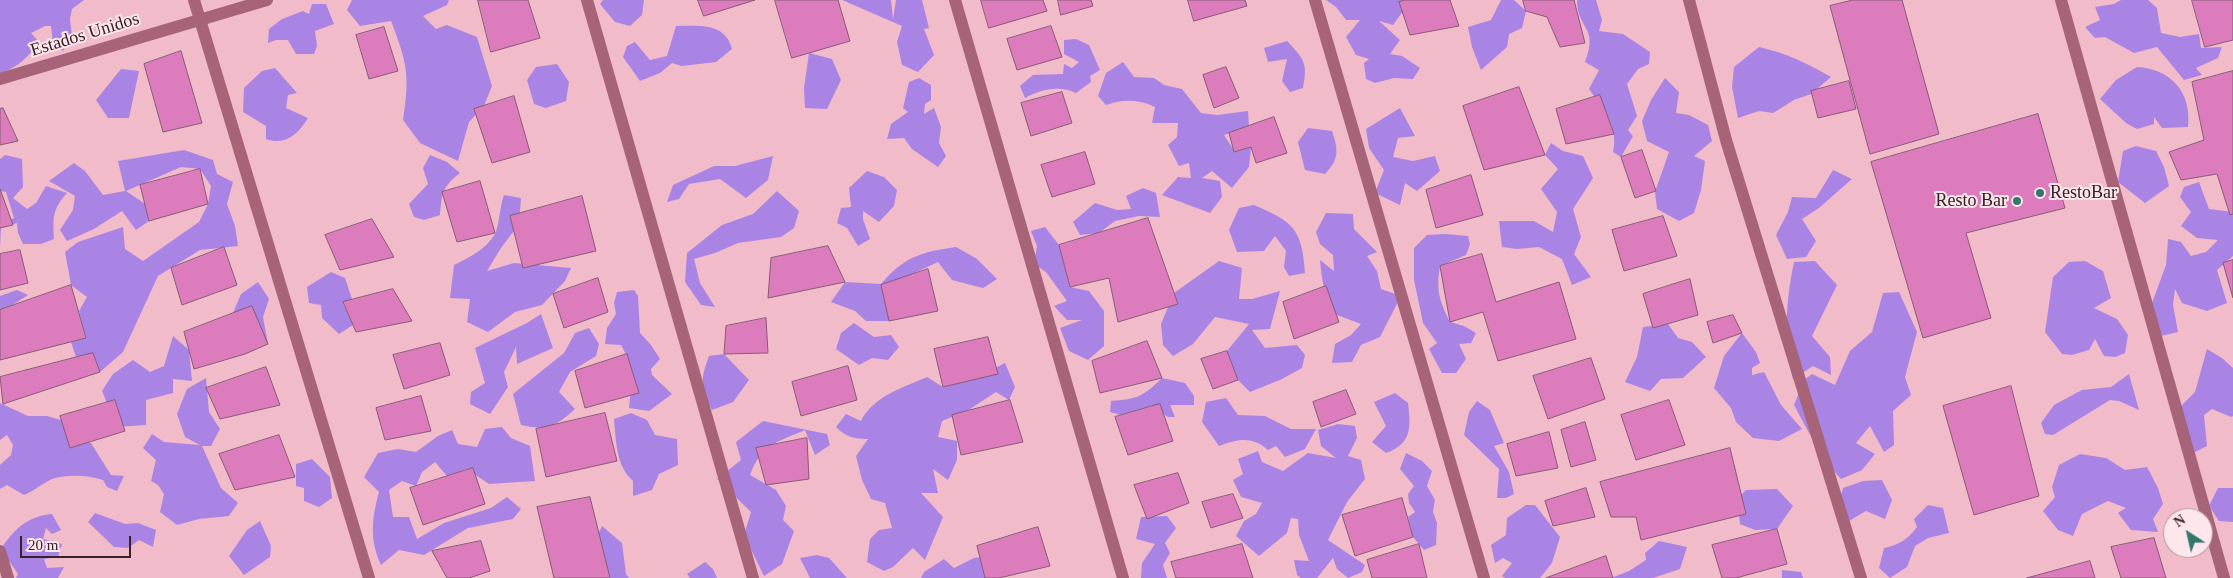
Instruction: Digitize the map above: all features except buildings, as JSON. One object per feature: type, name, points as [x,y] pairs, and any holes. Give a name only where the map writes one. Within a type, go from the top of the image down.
[{"type":"street","points":[[194,0],[369,578]]},
{"type":"street","name":"Estados Unidos","points":[[0,79],[267,0]]},
{"type":"street","points":[[587,0],[753,578]]},
{"type":"street","points":[[955,0],[1124,578]]},
{"type":"street","points":[[1315,0],[1484,578]]},
{"type":"street","points":[[1689,0],[1729,149],[1861,578]]},
{"type":"street","points":[[2061,0],[2224,578]]},
{"type":"street","points":[[0,552],[8,578]]},
{"type":"shaded area","points":[[0,0],[84,0],[72,9],[70,19],[72,36],[63,51],[53,43],[51,26],[45,26],[31,33],[38,41],[27,57],[0,74]]},
{"type":"shaded area","points":[[352,0],[449,0],[447,5],[423,16],[436,29],[447,25],[477,37],[492,86],[484,106],[469,122],[458,161],[420,143],[403,120],[406,69],[391,21],[360,26],[347,10]]},
{"type":"shaded area","points":[[603,0],[644,0],[642,15],[630,26],[615,22],[600,4]]},
{"type":"shaded area","points":[[842,0],[891,0],[893,19],[896,0],[922,0],[929,28],[924,29],[934,55],[918,72],[902,65],[897,42],[902,26]]},
{"type":"shaded area","points":[[1326,0],[1411,0],[1393,25],[1379,21],[1400,40],[1390,54],[1402,56],[1420,68],[1413,79],[1394,78],[1375,83],[1366,79],[1364,63],[1369,59],[1356,55],[1346,37],[1360,20],[1346,20],[1336,7]]},
{"type":"shaded area","points":[[1501,0],[1514,0],[1526,11],[1522,28],[1509,34],[1507,47],[1481,70],[1472,47],[1468,27],[1491,20]]},
{"type":"shaded area","points":[[1577,0],[1596,0],[1602,20],[1599,31],[1623,34],[1650,52],[1649,64],[1638,69],[1627,84],[1637,116],[1628,130],[1633,136],[1621,157],[1613,152],[1614,134],[1609,119],[1589,89],[1599,70],[1585,62],[1590,41],[1589,34],[1580,17]]},
{"type":"shaded area","points":[[2121,0],[2148,0],[2157,8],[2161,33],[2180,37],[2199,34],[2201,48],[2222,47],[2218,58],[2196,68],[2202,75],[2184,80],[2157,47],[2134,53],[2105,37],[2095,38],[2085,27],[2100,20],[2095,7],[2114,4]]},
{"type":"shaded area","points":[[312,4],[326,4],[334,24],[315,31],[317,46],[314,54],[296,54],[288,40],[276,40],[268,43],[269,29],[282,19],[303,11],[309,14]]},
{"type":"shaded area","points":[[676,26],[710,27],[724,34],[729,40],[732,49],[716,62],[682,66],[672,63],[660,73],[640,81],[623,57],[627,46],[635,42],[650,60],[667,56]]},
{"type":"shaded area","points":[[1076,39],[1089,45],[1100,70],[1090,76],[1091,82],[1076,93],[1063,89],[1050,89],[1037,92],[1025,98],[1020,86],[1033,75],[1063,74],[1064,64],[1072,68],[1079,62],[1064,54],[1064,40]]},
{"type":"shaded area","points":[[1287,41],[1301,57],[1305,67],[1303,88],[1290,92],[1282,81],[1287,59],[1268,62],[1264,48]]},
{"type":"shaded area","points":[[1759,47],[1796,59],[1831,77],[1811,94],[1794,100],[1773,113],[1759,111],[1738,118],[1732,87],[1734,67]]},
{"type":"shaded area","points":[[809,53],[832,59],[841,80],[827,109],[805,108],[804,88]]},
{"type":"shaded area","points":[[1123,62],[1134,77],[1154,78],[1164,85],[1182,89],[1201,113],[1217,115],[1248,111],[1249,127],[1224,135],[1235,152],[1251,147],[1249,167],[1232,188],[1212,171],[1202,178],[1220,181],[1222,197],[1210,213],[1162,195],[1178,177],[1191,178],[1189,163],[1179,166],[1168,145],[1177,137],[1178,123],[1152,123],[1155,107],[1149,104],[1131,101],[1106,105],[1098,96],[1106,73]]},
{"type":"shaded area","points":[[557,64],[569,82],[566,101],[546,108],[534,104],[527,80],[536,67]]},
{"type":"shaded area","points":[[2137,67],[2160,72],[2177,85],[2183,93],[2186,103],[2188,127],[2162,128],[2154,117],[2154,124],[2137,129],[2126,123],[2100,99],[2116,80]]},
{"type":"shaded area","points":[[275,68],[297,93],[288,95],[286,108],[308,118],[296,134],[280,141],[266,139],[266,126],[243,112],[244,88],[262,71]]},
{"type":"shaded area","points":[[121,69],[139,71],[129,118],[108,118],[96,100]]},
{"type":"shaded area","points":[[919,78],[931,85],[931,100],[925,104],[924,114],[934,108],[941,127],[939,143],[946,156],[938,167],[912,149],[904,138],[887,139],[891,124],[908,112],[903,108],[909,82]]},
{"type":"shaded area","points":[[1665,78],[1679,92],[1676,113],[1689,115],[1708,125],[1712,141],[1694,156],[1705,161],[1701,190],[1694,213],[1679,221],[1657,209],[1655,192],[1669,152],[1647,141],[1642,121],[1651,100]]},
{"type":"shaded area","points":[[1400,108],[1415,136],[1398,138],[1393,157],[1413,161],[1435,156],[1440,171],[1417,191],[1405,183],[1400,205],[1375,193],[1384,170],[1369,148],[1366,129]]},
{"type":"shaded area","points":[[1308,128],[1332,131],[1336,143],[1336,154],[1330,169],[1325,174],[1305,170],[1298,142]]},
{"type":"shaded area","points":[[1551,143],[1563,151],[1583,156],[1593,178],[1573,209],[1581,237],[1574,254],[1591,277],[1572,285],[1562,259],[1539,247],[1517,249],[1502,247],[1499,221],[1534,221],[1553,232],[1557,212],[1541,189],[1558,169],[1545,155]]},
{"type":"shaded area","points":[[2136,146],[2156,151],[2164,167],[2169,186],[2145,203],[2118,182],[2123,151]]},
{"type":"shaded area","points":[[184,150],[213,160],[217,174],[233,182],[227,204],[235,226],[238,246],[200,250],[158,276],[123,352],[100,372],[93,354],[76,357],[71,342],[86,338],[79,311],[87,297],[71,285],[65,252],[78,242],[123,227],[125,249],[143,261],[199,222],[208,204],[211,186],[200,169],[181,167],[126,191],[145,204],[149,221],[136,230],[122,211],[94,229],[67,241],[60,230],[73,210],[75,196],[49,181],[74,163],[85,171],[103,195],[125,191],[118,161]]},
{"type":"shaded area","points":[[5,155],[22,159],[23,187],[13,198],[27,209],[36,203],[46,186],[67,193],[58,204],[54,214],[54,239],[41,244],[23,244],[18,233],[17,223],[1,228],[0,248],[0,226],[14,218],[6,192],[0,191],[0,159]]},
{"type":"shaded area","points":[[430,155],[447,162],[460,173],[444,191],[440,215],[424,220],[414,217],[409,204],[428,184],[423,168]]},
{"type":"shaded area","points":[[773,156],[768,180],[746,198],[720,179],[689,184],[679,199],[667,202],[673,185],[714,166],[735,166]]},
{"type":"shaded area","points":[[1833,170],[1852,179],[1819,208],[1802,219],[1816,241],[1806,257],[1787,259],[1776,235],[1788,212],[1792,197],[1816,198]]},
{"type":"shaded area","points":[[867,171],[884,177],[897,190],[894,206],[879,222],[863,211],[863,219],[870,239],[858,246],[847,228],[837,223],[841,208],[851,207],[849,188]]},
{"type":"shaded area","points":[[2199,182],[2209,209],[2233,212],[2233,256],[2217,270],[2227,303],[2207,311],[2182,303],[2175,289],[2173,305],[2178,332],[2161,336],[2152,303],[2166,265],[2168,239],[2181,242],[2191,256],[2206,252],[2218,240],[2197,238],[2181,226],[2191,212],[2180,197],[2184,187]]},
{"type":"shaded area","points":[[1143,188],[1156,193],[1160,217],[1139,216],[1115,221],[1099,233],[1080,235],[1073,222],[1095,203],[1117,210],[1131,209],[1126,196]]},
{"type":"shaded area","points":[[777,191],[799,211],[794,228],[781,237],[738,243],[715,253],[694,259],[700,283],[715,307],[701,305],[685,282],[687,253],[722,225],[753,214]]},
{"type":"shaded area","points":[[504,195],[521,198],[519,224],[487,271],[514,263],[571,268],[565,281],[542,305],[515,312],[488,332],[467,322],[470,299],[450,298],[454,265],[477,252],[495,234]]},
{"type":"shaded area","points":[[1254,205],[1278,216],[1293,228],[1301,246],[1305,273],[1289,276],[1284,267],[1286,251],[1275,236],[1264,251],[1237,252],[1229,230],[1239,208]]},
{"type":"shaded area","points":[[1326,213],[1353,214],[1354,229],[1377,252],[1367,256],[1377,271],[1381,289],[1401,296],[1380,337],[1361,345],[1352,362],[1332,363],[1335,344],[1351,335],[1361,324],[1326,311],[1320,260],[1334,271],[1333,255],[1320,244],[1316,232]]},
{"type":"shaded area","points":[[1045,227],[1059,245],[1070,287],[1089,291],[1104,311],[1104,346],[1088,360],[1069,351],[1060,328],[1082,320],[1067,320],[1054,306],[1067,301],[1046,272],[1034,264],[1037,246],[1031,231]]},
{"type":"shaded area","points":[[1427,235],[1468,236],[1470,244],[1466,255],[1440,266],[1439,274],[1439,295],[1450,322],[1464,326],[1476,333],[1471,343],[1459,344],[1466,359],[1456,373],[1442,373],[1429,349],[1437,343],[1423,323],[1414,280],[1414,248]]},
{"type":"shaded area","points":[[956,247],[977,259],[997,279],[983,288],[952,280],[938,262],[886,286],[889,321],[866,321],[855,311],[831,302],[845,282],[881,284],[889,275],[914,257]]},
{"type":"shaded area","points":[[1219,261],[1242,268],[1239,299],[1252,299],[1280,291],[1270,329],[1252,330],[1265,348],[1297,345],[1305,355],[1302,368],[1282,379],[1250,392],[1238,380],[1227,351],[1249,324],[1215,317],[1193,344],[1173,356],[1163,345],[1161,324],[1174,293]]},
{"type":"shaded area","points":[[1815,261],[1837,285],[1812,336],[1830,357],[1831,375],[1813,366],[1793,379],[1787,335],[1791,276],[1794,262]]},
{"type":"shaded area","points":[[2085,261],[2103,271],[2111,298],[2094,308],[2117,319],[2128,335],[2125,353],[2115,357],[2104,356],[2095,339],[2089,350],[2072,355],[2062,354],[2045,332],[2053,277],[2069,262]]},
{"type":"shaded area","points":[[331,272],[345,278],[352,299],[343,303],[353,325],[339,334],[322,318],[321,305],[309,303],[307,287]]},
{"type":"shaded area","points":[[258,282],[269,299],[263,317],[268,344],[248,317],[233,313],[241,294]]},
{"type":"shaded area","points":[[17,290],[28,295],[11,306],[0,310],[0,296]]},
{"type":"shaded area","points":[[634,290],[638,296],[640,333],[660,359],[651,369],[652,375],[672,394],[649,411],[629,408],[631,376],[629,361],[621,345],[605,344],[607,328],[616,314],[614,303],[617,292]]},
{"type":"shaded area","points":[[1899,292],[1917,332],[1905,377],[1911,395],[1893,411],[1894,445],[1884,452],[1870,426],[1856,443],[1875,454],[1862,470],[1841,479],[1823,459],[1794,405],[1804,380],[1812,374],[1835,385],[1850,351],[1872,332],[1883,293]]},
{"type":"shaded area","points":[[541,314],[553,348],[517,364],[516,347],[504,372],[508,387],[490,414],[470,404],[471,392],[485,383],[475,348],[527,323]]},
{"type":"shaded area","points":[[854,323],[874,337],[891,335],[899,347],[888,360],[872,358],[859,365],[836,349],[841,333]]},
{"type":"shaded area","points":[[1668,324],[1678,338],[1692,342],[1706,357],[1683,378],[1661,379],[1650,391],[1625,382],[1637,357],[1643,327]]},
{"type":"shaded area","points":[[589,328],[599,344],[596,356],[570,372],[559,392],[575,409],[551,426],[530,427],[521,425],[513,394],[564,353],[575,333]]},
{"type":"shaded area","points":[[1742,333],[1756,352],[1760,363],[1752,368],[1752,375],[1764,372],[1781,405],[1802,429],[1779,441],[1753,438],[1736,422],[1731,408],[1714,388],[1724,356]]},
{"type":"shaded area","points":[[173,336],[189,350],[192,381],[173,379],[173,393],[146,400],[146,425],[117,427],[102,391],[113,374],[133,360],[150,372],[164,366]]},
{"type":"shaded area","points":[[2207,349],[2222,358],[2233,368],[2233,416],[2231,417],[2212,409],[2204,415],[2207,446],[2193,453],[2180,407],[2195,392]]},
{"type":"shaded area","points":[[724,354],[749,380],[733,402],[712,410],[703,389],[704,372],[709,356]]},
{"type":"shaded area","points":[[1005,363],[1015,387],[1009,400],[996,392],[967,411],[942,421],[938,437],[957,441],[957,460],[948,480],[933,469],[938,493],[921,493],[943,517],[925,560],[913,548],[893,567],[884,571],[867,562],[870,539],[879,530],[892,528],[885,503],[871,499],[862,480],[856,456],[868,439],[851,437],[836,427],[846,414],[861,421],[873,405],[881,399],[927,377],[943,387],[972,380]]},
{"type":"shaded area","points":[[2129,374],[2139,410],[2119,401],[2110,400],[2053,435],[2045,434],[2041,423],[2054,405],[2082,390],[2111,387]]},
{"type":"shaded area","points":[[206,378],[209,412],[220,429],[211,446],[202,446],[221,488],[238,503],[229,516],[199,519],[177,525],[160,512],[164,494],[158,485],[151,481],[156,460],[143,448],[152,434],[164,442],[200,445],[185,437],[177,414],[187,389]]},
{"type":"shaded area","points":[[1162,378],[1185,383],[1194,396],[1194,405],[1170,405],[1175,417],[1168,417],[1152,406],[1121,415],[1110,412],[1111,401],[1139,396]]},
{"type":"shaded area","points":[[1395,393],[1408,403],[1408,434],[1401,445],[1386,453],[1372,442],[1386,426],[1374,402]]},
{"type":"shaded area","points":[[1226,398],[1238,415],[1265,416],[1291,429],[1316,429],[1305,449],[1285,457],[1276,446],[1268,450],[1256,442],[1245,440],[1219,446],[1202,422],[1206,402]]},
{"type":"shaded area","points":[[1477,401],[1490,410],[1504,443],[1494,446],[1509,472],[1514,494],[1506,498],[1497,498],[1499,469],[1464,435],[1469,412]]},
{"type":"shaded area","points":[[0,403],[28,416],[47,416],[61,420],[72,437],[91,443],[111,475],[124,476],[117,491],[107,487],[103,480],[78,476],[64,476],[52,479],[24,495],[7,485],[0,489],[0,465],[11,455],[13,445],[7,435],[0,440]]},
{"type":"shaded area","points":[[631,413],[647,420],[655,435],[677,439],[678,465],[659,474],[652,490],[633,496],[633,481],[623,468],[618,453],[614,419]]},
{"type":"shaded area","points":[[763,421],[827,434],[830,445],[815,455],[805,430],[771,446],[759,457],[754,465],[750,475],[776,490],[786,506],[783,520],[794,531],[782,564],[764,576],[744,535],[751,512],[717,479],[741,460],[736,442]]},
{"type":"shaded area","points":[[1338,424],[1355,426],[1357,438],[1348,456],[1361,460],[1365,479],[1347,502],[1328,540],[1365,565],[1362,572],[1348,578],[1337,569],[1333,558],[1317,578],[1301,578],[1297,575],[1294,560],[1309,561],[1299,535],[1298,519],[1291,518],[1287,533],[1259,556],[1236,536],[1244,521],[1256,514],[1262,503],[1241,497],[1233,480],[1243,474],[1238,459],[1258,451],[1262,462],[1283,471],[1308,453],[1336,458],[1321,446],[1318,430]]},
{"type":"shaded area","points":[[502,427],[511,438],[530,446],[535,481],[489,484],[467,469],[447,476],[435,462],[422,472],[416,486],[402,481],[389,490],[393,517],[409,517],[417,539],[444,523],[491,508],[507,497],[521,509],[513,519],[468,528],[424,555],[399,550],[381,565],[373,537],[379,492],[364,477],[378,453],[398,449],[416,452],[438,436],[452,430],[458,444],[477,447],[485,429]]},
{"type":"shaded area","points":[[1406,453],[1422,461],[1432,471],[1427,486],[1435,500],[1433,512],[1437,523],[1436,545],[1424,550],[1413,537],[1408,517],[1415,512],[1409,503],[1408,494],[1414,486],[1400,469]]},
{"type":"shaded area","points":[[2080,454],[2106,458],[2125,470],[2147,467],[2158,488],[2163,504],[2153,519],[2158,532],[2131,530],[2118,513],[2126,508],[2108,501],[2082,514],[2073,536],[2058,530],[2043,511],[2055,497],[2052,487],[2059,465]]},
{"type":"shaded area","points":[[312,459],[330,477],[332,498],[319,507],[304,501],[304,488],[296,486],[296,464]]},
{"type":"shaded area","points":[[1882,480],[1892,500],[1885,519],[1866,511],[1849,521],[1837,511],[1843,488],[1863,481]]},
{"type":"shaded area","points":[[2218,488],[2233,488],[2233,522],[2219,521],[2213,512],[2213,508],[2209,506]]},
{"type":"shaded area","points":[[1777,489],[1793,506],[1777,529],[1755,530],[1740,524],[1737,499],[1746,490]]},
{"type":"shaded area","points":[[1526,505],[1535,505],[1560,537],[1552,563],[1540,578],[1505,578],[1502,576],[1512,563],[1503,558],[1495,563],[1491,545],[1506,535],[1507,518]]},
{"type":"shaded area","points":[[1928,505],[1943,508],[1949,533],[1928,538],[1915,546],[1907,567],[1890,578],[1879,568],[1884,548],[1903,541],[1910,535],[1917,527],[1914,519]]},
{"type":"shaded area","points":[[95,513],[125,524],[138,523],[156,530],[153,547],[139,540],[128,548],[114,547],[88,522]]},
{"type":"shaded area","points":[[52,514],[61,530],[52,534],[46,528],[43,539],[62,544],[58,557],[44,559],[47,568],[64,567],[58,578],[16,578],[18,574],[1,549],[11,535],[22,525],[43,515]]},
{"type":"shaded area","points":[[1167,516],[1176,528],[1165,543],[1170,553],[1163,565],[1167,578],[1141,578],[1142,563],[1155,544],[1136,539],[1141,517]]},
{"type":"shaded area","points":[[260,521],[271,546],[270,557],[244,575],[229,556],[247,530]]},
{"type":"shaded area","points":[[602,526],[622,543],[626,574],[629,578],[610,578],[605,559],[596,539]]},
{"type":"shaded area","points":[[1659,541],[1687,547],[1680,569],[1653,578],[1611,578],[1629,571],[1646,560],[1645,553]]},
{"type":"shaded area","points":[[817,555],[829,558],[847,578],[810,578],[800,558]]},
{"type":"shaded area","points":[[987,556],[993,578],[921,578],[924,572],[944,559],[954,568],[974,558]]},
{"type":"shaded area","points":[[705,562],[713,569],[717,578],[690,578],[687,574]]},
{"type":"shaded area","points":[[1782,570],[1801,572],[1803,578],[1782,578]]},
{"type":"place","name":"RestoBar","points":[[2040,193]]},
{"type":"place","name":"Resto Bar","points":[[2017,201]]}]
